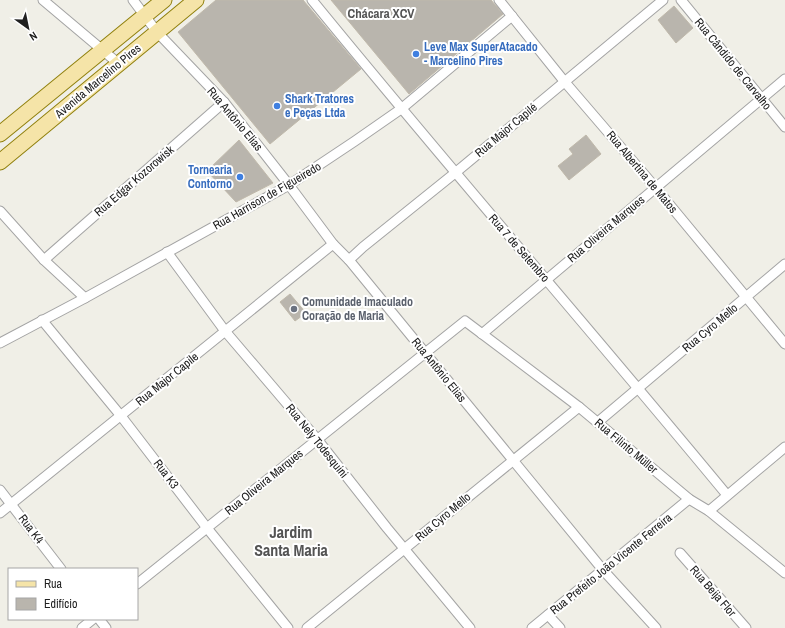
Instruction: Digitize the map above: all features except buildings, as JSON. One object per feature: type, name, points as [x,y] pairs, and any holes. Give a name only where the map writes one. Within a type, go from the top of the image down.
[{"type":"main road","name":"Avenida Marcelino Pires","points":[[0,134],[164,0]]},
{"type":"main road","name":"Avenida Marcelino Pires","points":[[0,162],[196,0]]},
{"type":"street","points":[[43,0],[119,64]]},
{"type":"street","name":"Rua Antônio Elias","points":[[133,0],[157,32],[224,102],[333,244],[349,260],[603,570],[656,628]]},
{"type":"street","name":"Rua 7 de Setembro","points":[[312,0],[401,109],[638,387],[727,495]]},
{"type":"street","name":"Rua Albertina de Matos","points":[[499,0],[564,81],[655,187],[785,344]]},
{"type":"street","name":"Rua Major Capilé","points":[[349,260],[663,0]]},
{"type":"street","name":"Rua Cândido de Carvalho","points":[[681,0],[785,127]]},
{"type":"street","name":"Rua Harrison de Figueiredo","points":[[0,343],[289,185],[356,141],[401,109],[512,16]]},
{"type":"street","name":"Rua Oliveira Marques","points":[[482,334],[785,79]]},
{"type":"street","name":"Rua Edgar Kozorowisk","points":[[44,260],[224,102]]},
{"type":"street","points":[[0,211],[44,260],[84,298]]},
{"type":"street","name":"Rua Major Capile","points":[[0,514],[333,244]]},
{"type":"street","name":"Rua Nely Todesquini","points":[[167,252],[225,331],[317,439],[404,549],[470,628]]},
{"type":"street","name":"Rua Cyro Mello","points":[[598,422],[785,264]]},
{"type":"street","name":"Rua K3","points":[[42,320],[121,416],[207,528],[288,628]]},
{"type":"street","name":"Rua Oliveira Marques","points":[[138,583],[465,321]]},
{"type":"street","name":"Rua Filinto Müller","points":[[465,321],[579,407],[689,499],[709,511],[785,573]]},
{"type":"street","name":"Rua Cyro Mello","points":[[307,628],[579,407]]},
{"type":"street","points":[[709,511],[785,447]]},
{"type":"street","name":"Rua K4","points":[[0,490],[60,568]]},
{"type":"street","name":"Rua Prefeito João Vicente Ferreira","points":[[532,628],[689,499]]},
{"type":"street","name":"Rua Beija Flor","points":[[680,554],[746,628]]},
{"type":"street","points":[[548,615],[560,628]]},
{"type":"street","points":[[82,628],[92,620]]},
{"type":"street","points":[[100,620],[106,628]]},
{"type":"place","name":"Leve Max SuperAtacado - Marcelino Pires","points":[[416,54]]},
{"type":"place","name":"Shark Tratores e Peças Ltda","points":[[277,106]]},
{"type":"place","name":"Tornearia Contorno","points":[[240,177]]},
{"type":"place","name":"Comunidade Imaculado Coração de Maria","points":[[294,309]]},
{"type":"district","name":"Chácara XCV","points":[[381,13]]},
{"type":"district","name":"Jardim Santa Maria","points":[[291,541]]}]
